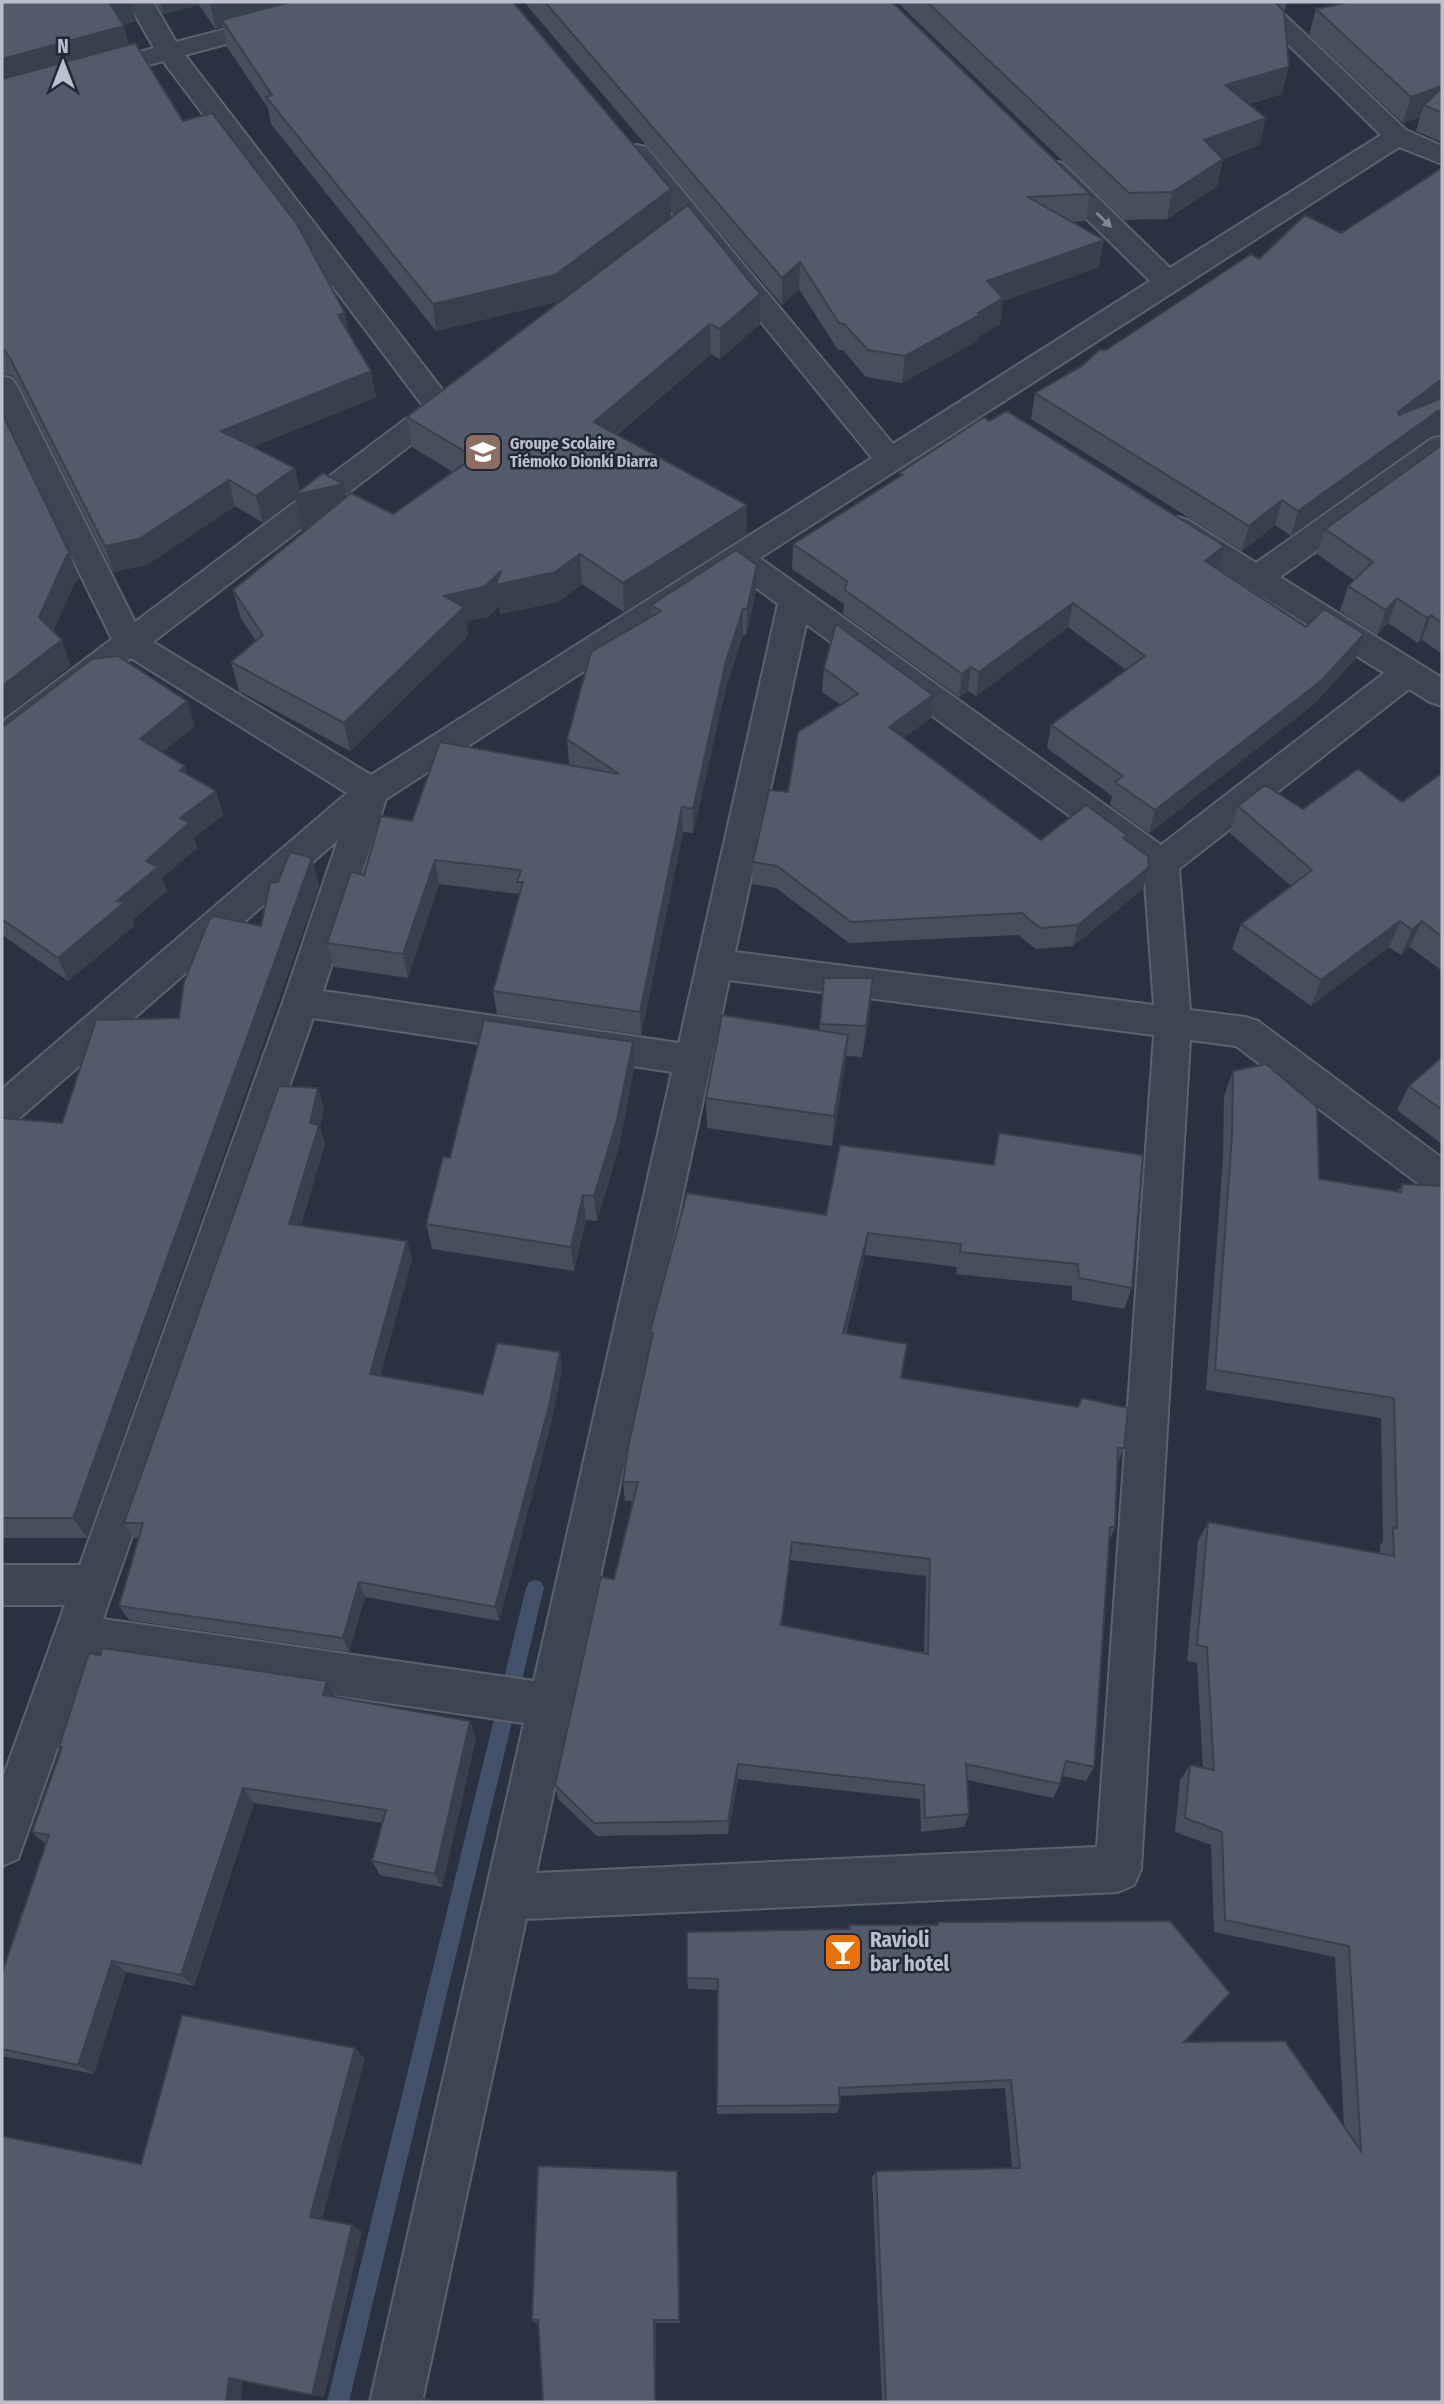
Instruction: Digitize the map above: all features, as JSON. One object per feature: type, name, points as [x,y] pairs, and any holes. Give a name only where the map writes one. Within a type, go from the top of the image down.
[{"type":"street","points":[[141,2],[169,51],[440,408]]},
{"type":"street","points":[[117,66],[356,2]]},
{"type":"street","points":[[1256,2],[1299,27],[1397,136],[1442,156]]},
{"type":"street","points":[[622,135],[680,225],[890,460]]},
{"type":"street","points":[[2,1111],[371,792],[890,460],[990,410],[1168,282],[1397,136]]},
{"type":"street","points":[[1039,157],[1168,282]]},
{"type":"street","points":[[2,739],[472,383]]},
{"type":"street","points":[[2,386],[129,642],[371,792]]},
{"type":"street","points":[[1257,578],[1442,446]]},
{"type":"street","points":[[1153,512],[1442,694]]},
{"type":"street","points":[[508,1897],[1118,1869],[1173,1022],[1161,864],[737,558]]},
{"type":"street","points":[[396,2402],[795,600]]},
{"type":"street","points":[[1161,864],[1408,672]]},
{"type":"street","points":[[2,1843],[301,1002],[371,792]]},
{"type":"street","points":[[714,964],[1245,1031],[1442,1179]]},
{"type":"street","points":[[301,1002],[693,1060]]},
{"type":"street","points":[[2,1585],[92,1585]]},
{"type":"street","points":[[75,1636],[550,1706]]},
{"type":"building","points":[[2,2],[109,2],[124,26],[2,59]]},
{"type":"building","points":[[290,2],[513,2],[671,189],[555,275],[433,304],[266,97],[272,95],[222,20]]},
{"type":"building","points":[[545,2],[892,2],[1090,194],[1028,197],[1104,240],[987,281],[1003,298],[978,313],[980,315],[905,356],[868,350],[844,324],[839,323],[800,262],[782,278]]},
{"type":"building","points":[[927,2],[1275,2],[1284,11],[1289,67],[1225,85],[1266,118],[1204,140],[1223,159],[1172,192],[1129,193]]},
{"type":"building","points":[[1349,2],[1442,2],[1442,86],[1411,97],[1316,9]]},
{"type":"building","points":[[135,43],[183,121],[212,113],[297,224],[345,313],[338,315],[371,371],[221,431],[295,468],[256,496],[229,480],[139,539],[105,546],[10,358],[2,349],[2,79]]},
{"type":"building","points":[[1442,88],[1442,113],[1424,105]]},
{"type":"building","points":[[1442,168],[1442,379],[1398,412],[1399,415],[1442,398],[1442,411],[1438,411],[1298,511],[1282,500],[1249,526],[1035,393],[1082,366],[1099,350],[1106,350],[1251,254],[1259,259],[1305,215],[1341,233]]},
{"type":"building","points":[[688,205],[760,294],[720,329],[710,324],[594,422],[747,505],[623,583],[580,554],[555,572],[496,585],[501,571],[484,587],[444,596],[464,607],[344,723],[231,662],[263,635],[233,590],[351,493],[393,514],[474,457],[407,417]]},
{"type":"building","points":[[1007,411],[1224,546],[1205,561],[1306,627],[1324,609],[1364,634],[1322,680],[1155,810],[1115,782],[1123,776],[1051,725],[1145,656],[1073,603],[979,672],[971,667],[962,674],[845,590],[847,581],[793,544],[902,475],[899,473],[984,417],[989,421]]},
{"type":"building","points":[[2,413],[70,554],[67,555],[39,617],[62,640],[2,686]]},
{"type":"building","points":[[1442,445],[1442,623],[1431,615],[1427,618],[1397,598],[1386,610],[1348,586],[1373,562],[1325,529]]},
{"type":"building","points":[[323,473],[344,484],[294,495]]},
{"type":"building","points":[[736,550],[757,565],[747,609],[743,609],[726,661],[693,809],[682,807],[640,1012],[493,991],[523,882],[517,882],[521,870],[435,860],[403,954],[327,943],[351,872],[364,875],[381,816],[412,821],[440,742],[619,774],[567,739],[591,652],[661,611],[651,605]]},
{"type":"building","points":[[836,624],[933,695],[889,727],[1041,840],[1086,805],[1127,835],[1123,838],[1148,856],[1149,867],[1078,925],[1040,928],[1022,913],[851,922],[777,866],[753,862],[769,790],[788,792],[798,732],[858,694],[824,668]]},
{"type":"building","points":[[118,656],[187,701],[140,739],[185,766],[180,770],[216,791],[180,818],[189,823],[146,861],[158,867],[117,901],[125,902],[58,958],[2,919],[2,726],[92,659]]},
{"type":"building","points":[[1358,769],[1402,802],[1442,773],[1442,937],[1422,921],[1412,930],[1400,921],[1321,980],[1241,924],[1312,870],[1238,806],[1265,785],[1303,809]]},
{"type":"building","points":[[290,852],[312,858],[73,1518],[2,1518],[2,1118],[62,1123],[96,1020],[179,1018],[184,982],[209,920],[214,916],[261,926],[270,883],[278,882]]},
{"type":"building","points":[[824,978],[873,978],[866,1026],[820,1024]]},
{"type":"building","points":[[722,1015],[848,1035],[834,1116],[706,1098]]},
{"type":"building","points":[[484,1020],[633,1042],[617,1120],[594,1196],[583,1195],[571,1247],[426,1224],[443,1157],[450,1158]]},
{"type":"building","points":[[1442,1057],[1442,1110],[1409,1086]]},
{"type":"building","points":[[1266,1064],[1317,1107],[1319,1179],[1401,1192],[1402,1184],[1442,1186],[1442,2402],[886,2402],[876,2171],[1020,2168],[1011,2080],[839,2088],[840,2105],[717,2106],[718,1979],[687,1978],[687,1932],[850,1929],[849,1925],[938,1925],[938,1922],[1170,1921],[1230,1993],[1184,2042],[1285,2041],[1361,2151],[1349,1946],[1225,1920],[1222,1832],[1185,1818],[1190,1765],[1214,1770],[1207,1647],[1197,1645],[1208,1522],[1394,1556],[1393,1527],[1397,1528],[1394,1398],[1215,1370],[1232,1136],[1233,1071]]},
{"type":"building","points":[[279,1086],[318,1088],[310,1123],[319,1125],[289,1224],[407,1241],[370,1374],[483,1394],[497,1343],[560,1352],[549,1406],[495,1607],[359,1582],[343,1638],[119,1606],[143,1523],[124,1523]]},
{"type":"building","points":[[999,1133],[1143,1155],[1132,1288],[1079,1278],[1078,1264],[960,1252],[961,1244],[868,1233],[843,1333],[907,1344],[901,1378],[1078,1407],[1082,1398],[1128,1408],[1124,1448],[1118,1448],[1115,1527],[1110,1527],[1094,1767],[1066,1761],[1060,1784],[966,1764],[969,1814],[925,1818],[924,1785],[738,1764],[728,1821],[594,1823],[555,1785],[601,1577],[614,1579],[638,1482],[623,1482],[628,1448],[653,1333],[650,1332],[687,1193],[826,1215],[840,1145],[994,1165]],"holes":[[[792,1542],[930,1559],[928,1654],[781,1625]]]},
{"type":"building","points":[[102,1648],[327,1681],[323,1695],[470,1721],[435,1874],[372,1861],[386,1810],[243,1788],[181,1975],[112,1961],[78,2065],[2,2049],[2,1973],[49,1835],[32,1832],[62,1747],[59,1747],[89,1653],[100,1655]]},
{"type":"building","points":[[182,2015],[355,2048],[310,2217],[352,2225],[312,2395],[229,2378],[226,2402],[2,2402],[2,2136],[141,2164]]},
{"type":"building","points":[[538,2166],[677,2171],[679,2320],[654,2320],[655,2402],[543,2402],[538,2320],[532,2320]]},
{"type":"building","points":[[420,2398],[437,2402],[419,2402]]},
{"type":"waterway","points":[[338,2402],[535,1588]]},
{"type":"place","name":"Groupe Scolaire Tiémoko Dionki Diarra","points":[[483,452]]},
{"type":"place","name":"Ravioli bar hotel","points":[[843,1952]]}]
